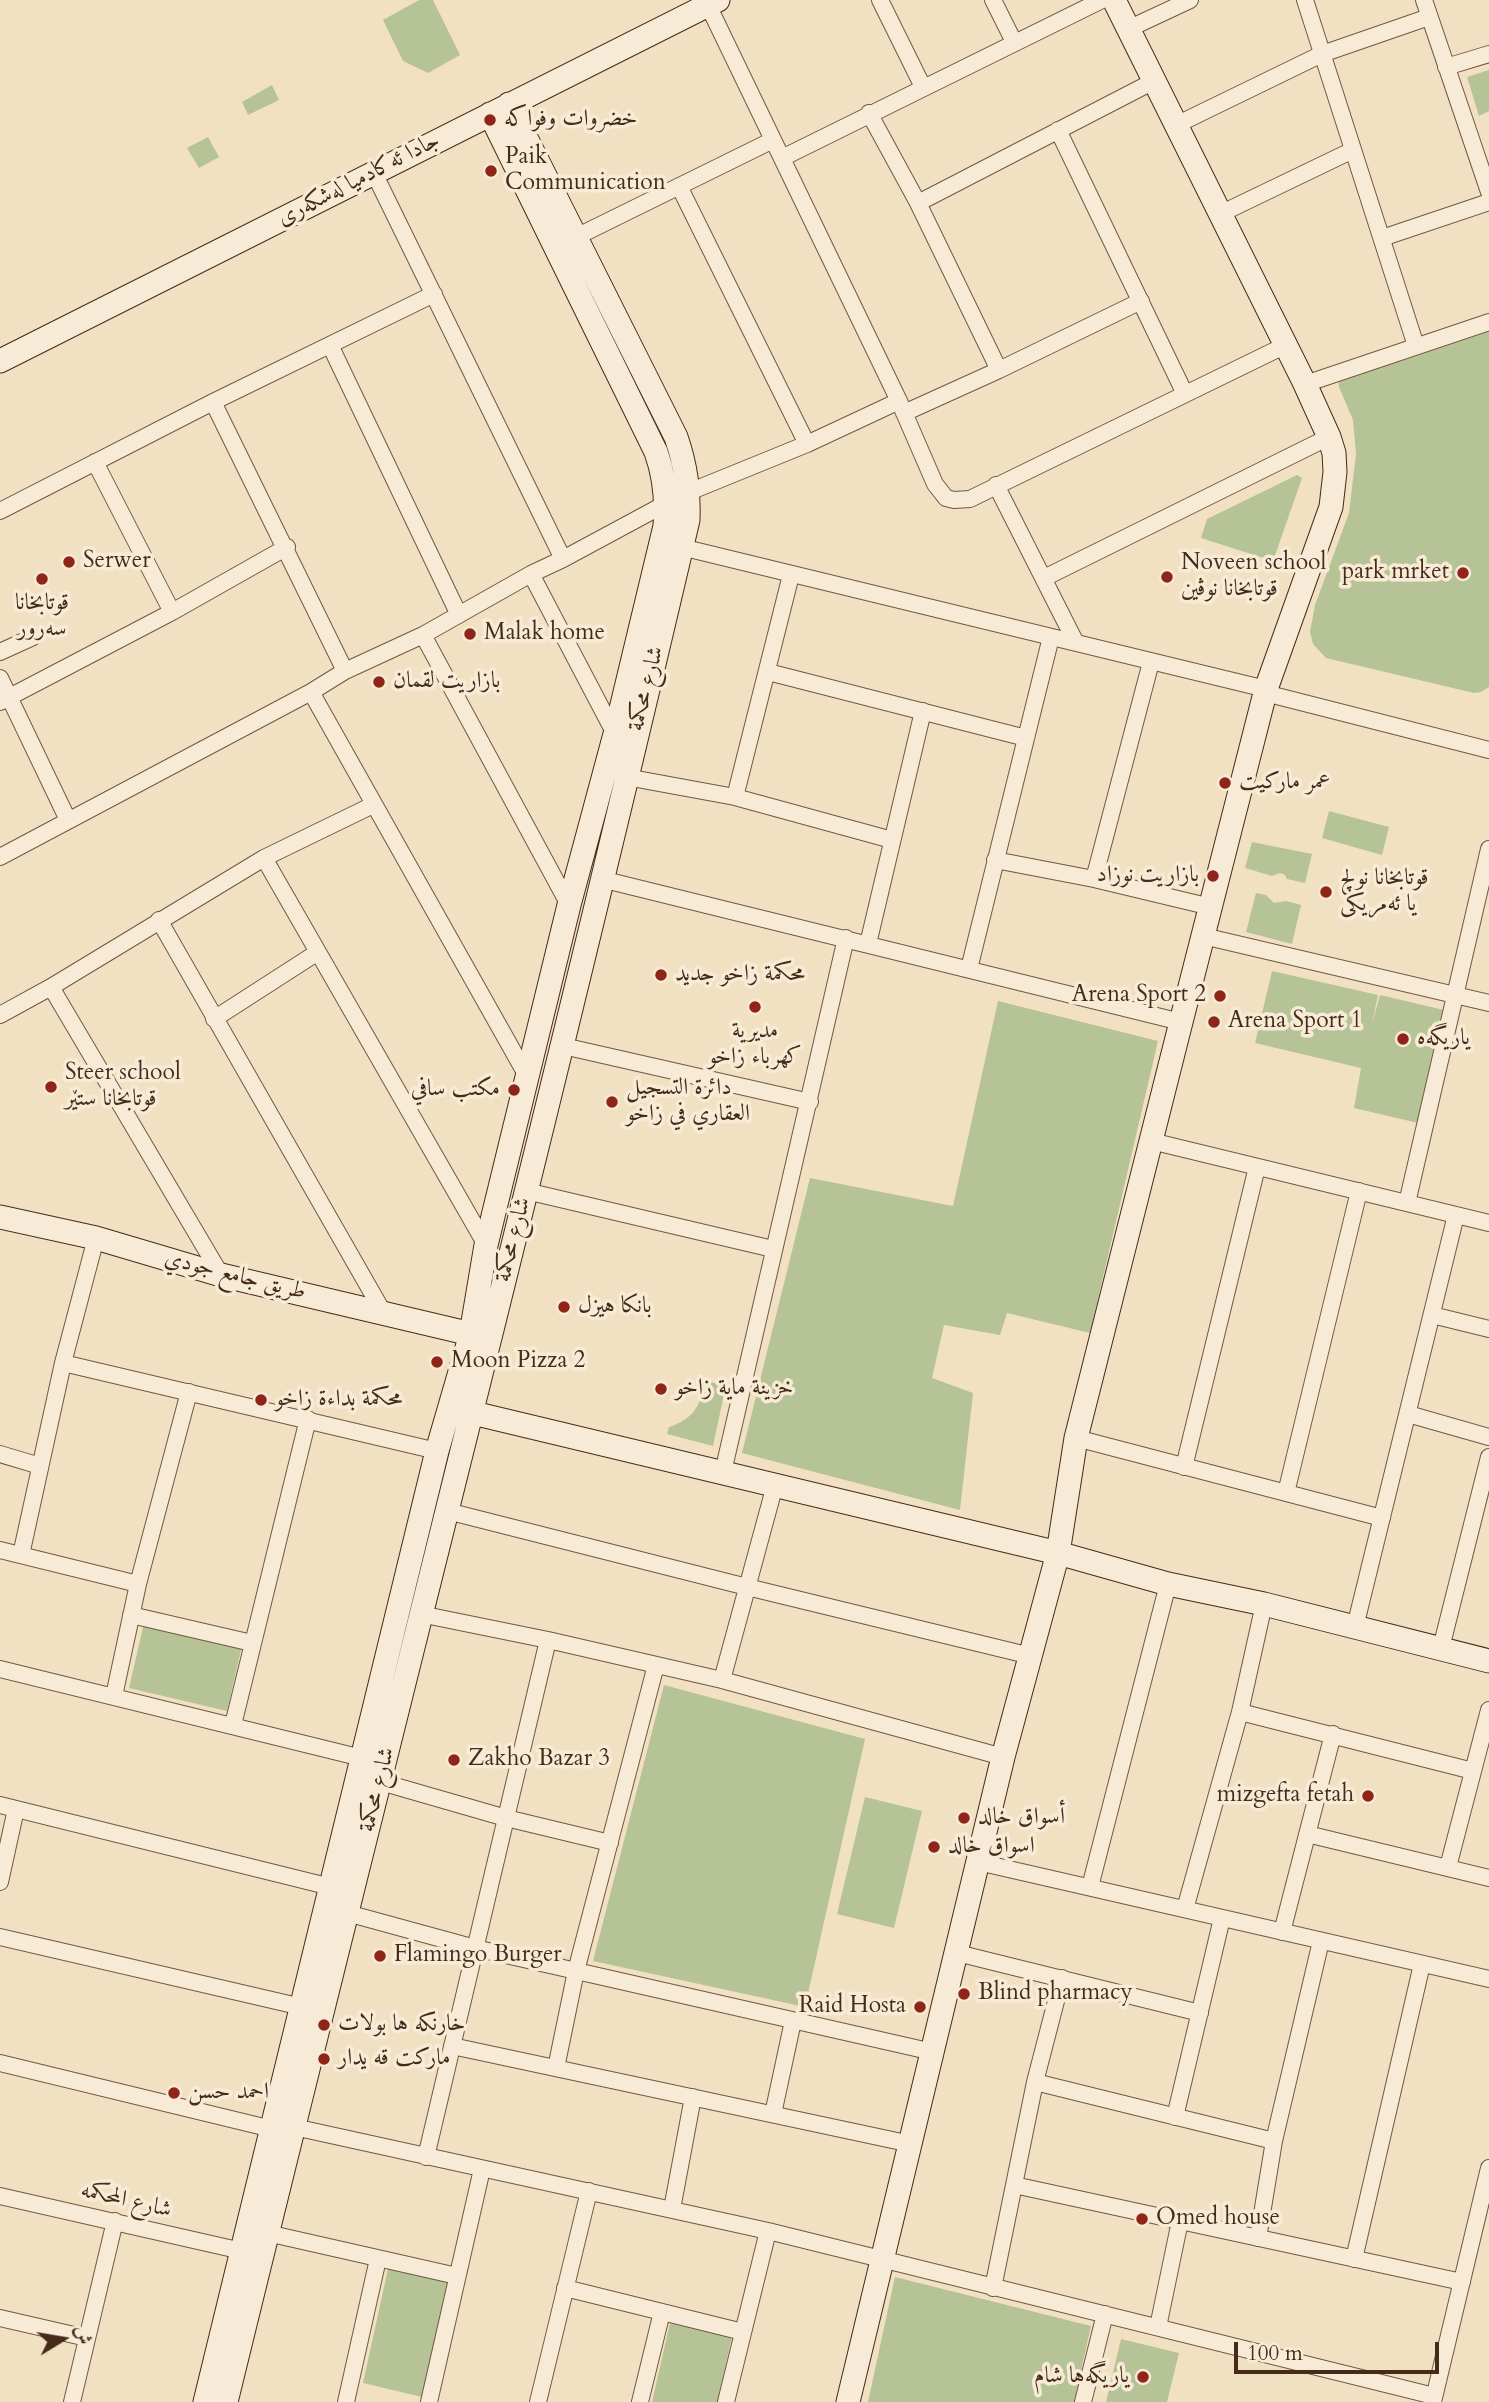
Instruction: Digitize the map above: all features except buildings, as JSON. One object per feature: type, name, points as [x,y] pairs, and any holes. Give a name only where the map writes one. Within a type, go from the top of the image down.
[{"type":"main road","points":[[848,2402],[1003,1757],[1058,1553],[1076,1438],[1181,1022],[1266,691],[1331,508],[1335,471],[1334,453],[1329,437],[1114,0]]},
{"type":"main road","name":"جادا ئه‌كادميا له‌شكه‌رى","points":[[0,360],[713,2]]},
{"type":"main road","name":"شارع محكمة","points":[[233,2336],[242,2251],[283,2128],[347,1913],[381,1783],[688,520],[689,492],[685,464],[676,437],[576,237],[500,109]]},
{"type":"main road","name":"شارع محكمة","points":[[205,2402],[223,2371],[267,2233],[302,2007],[437,1451],[471,1334],[486,1245],[665,526],[667,502],[664,476],[656,452],[500,109]]},
{"type":"main road","points":[[557,953],[582,958]]},
{"type":"main road","name":"طريق جامع جودي","points":[[0,1217],[96,1238],[221,1275],[471,1334]]},
{"type":"main road","points":[[473,1413],[1058,1553],[1168,1584],[1264,1604],[1489,1661]]},
{"type":"main road","name":"شارع محكمة","points":[[223,2371],[226,2402]]},
{"type":"street","points":[[880,0],[923,87]]},
{"type":"street","points":[[993,0],[1014,43]]},
{"type":"street","points":[[782,158],[1102,0]]},
{"type":"street","points":[[1128,29],[1190,0]]},
{"type":"street","points":[[1305,0],[1416,346]]},
{"type":"street","points":[[1423,0],[1489,192]]},
{"type":"street","points":[[713,2],[773,140],[935,484],[946,498],[970,499],[1286,345]]},
{"type":"street","points":[[1177,125],[1322,54],[1429,17]]},
{"type":"street","points":[[1446,67],[1489,54]]},
{"type":"street","points":[[918,203],[1154,81]]},
{"type":"street","points":[[869,113],[918,203],[999,370]]},
{"type":"street","points":[[1058,130],[1185,394]]},
{"type":"street","points":[[576,237],[773,140]]},
{"type":"street","points":[[1220,214],[1353,150]]},
{"type":"street","points":[[374,173],[563,559]]},
{"type":"street","points":[[679,187],[807,444]]},
{"type":"street","points":[[1381,239],[1489,202]]},
{"type":"street","points":[[0,511],[434,294]]},
{"type":"street","points":[[689,492],[999,370],[1141,301]]},
{"type":"street","points":[[1305,384],[1489,322]]},
{"type":"street","points":[[330,345],[459,615]]},
{"type":"street","points":[[214,402],[345,671]]},
{"type":"street","points":[[1044,578],[1329,437]]},
{"type":"street","points":[[95,462],[172,612]]},
{"type":"street","points":[[996,485],[1076,643]]},
{"type":"street","points":[[0,858],[312,692],[345,671],[423,635],[667,502]]},
{"type":"street","points":[[5,699],[172,612],[286,547]]},
{"type":"street","points":[[681,547],[1076,643],[1489,750]]},
{"type":"street","points":[[531,574],[615,734]]},
{"type":"street","points":[[736,797],[791,575]]},
{"type":"street","points":[[423,635],[569,905]]},
{"type":"street","points":[[0,652],[33,637]]},
{"type":"street","points":[[968,969],[1051,637]]},
{"type":"street","points":[[1094,879],[1151,662]]},
{"type":"street","points":[[768,672],[1026,738]]},
{"type":"street","points":[[0,678],[5,699],[68,820]]},
{"type":"street","points":[[312,692],[527,1076]]},
{"type":"street","points":[[868,944],[923,711]]},
{"type":"street","points":[[626,776],[736,797],[892,840]]},
{"type":"street","points":[[0,1015],[264,858],[373,805]]},
{"type":"street","points":[[1407,1203],[1489,849]]},
{"type":"street","points":[[264,858],[486,1245]]},
{"type":"street","points":[[995,860],[1094,879],[1211,907]]},
{"type":"street","points":[[601,879],[1181,1022]]},
{"type":"street","points":[[159,920],[383,1312]]},
{"type":"street","points":[[1203,936],[1489,1003]]},
{"type":"street","points":[[723,1472],[846,938]]},
{"type":"street","points":[[214,1019],[318,952]]},
{"type":"street","points":[[51,987],[221,1275]]},
{"type":"street","points":[[562,1046],[810,1102]]},
{"type":"street","points":[[1151,1142],[1489,1223]]},
{"type":"street","points":[[1184,1467],[1257,1167]]},
{"type":"street","points":[[526,1191],[774,1249]]},
{"type":"street","points":[[1286,1493],[1359,1191]]},
{"type":"street","points":[[1355,1627],[1456,1215]]},
{"type":"street","points":[[21,1555],[63,1363],[96,1238]]},
{"type":"street","points":[[1432,1315],[1489,1329]]},
{"type":"street","points":[[63,1363],[437,1451]]},
{"type":"street","points":[[114,1696],[138,1584],[189,1392]]},
{"type":"street","points":[[1408,1415],[1489,1437]]},
{"type":"street","points":[[233,1725],[308,1419]]},
{"type":"street","points":[[1076,1438],[1382,1518]]},
{"type":"street","points":[[0,1454],[40,1466]]},
{"type":"street","points":[[1441,1648],[1489,1457]]},
{"type":"street","points":[[722,1680],[775,1485]]},
{"type":"street","points":[[447,1511],[1031,1656]]},
{"type":"street","points":[[0,1550],[138,1584]]},
{"type":"street","points":[[1090,1887],[1168,1584]]},
{"type":"street","points":[[1185,1909],[1240,1712],[1264,1604]]},
{"type":"street","points":[[131,1615],[252,1643]]},
{"type":"street","points":[[421,1615],[548,1640],[722,1680],[1003,1757]]},
{"type":"street","points":[[426,2157],[548,1640]]},
{"type":"street","points":[[556,2068],[576,1971],[656,1665]]},
{"type":"street","points":[[0,1668],[362,1758]]},
{"type":"street","points":[[1448,1867],[1489,1710]]},
{"type":"street","points":[[1240,1712],[1474,1771]]},
{"type":"street","points":[[1282,1931],[1333,1734]]},
{"type":"street","points":[[381,1783],[506,1818],[610,1843]]},
{"type":"street","points":[[0,1882],[8,1807],[331,1886]]},
{"type":"street","points":[[1307,1834],[1489,1878]]},
{"type":"street","points":[[978,1862],[1489,1979]]},
{"type":"street","points":[[347,1913],[475,1948],[933,2052]]},
{"type":"street","points":[[1175,2117],[1222,1918]]},
{"type":"street","points":[[0,1937],[302,2007]]},
{"type":"street","points":[[1258,2238],[1274,2141],[1321,1941]]},
{"type":"street","points":[[957,1953],[1200,2013]]},
{"type":"street","points":[[1354,2259],[1422,1964]]},
{"type":"street","points":[[993,2288],[1035,2082],[1062,1978]]},
{"type":"street","points":[[773,2114],[793,2021]]},
{"type":"street","points":[[452,2046],[911,2144]]},
{"type":"street","points":[[0,2063],[283,2128],[768,2231],[1158,2327],[1434,2399],[1462,2282],[1484,2212],[1489,2168]]},
{"type":"street","points":[[1035,2082],[1274,2141]]},
{"type":"street","points":[[672,2209],[693,2097]]},
{"type":"street","points":[[429,2402],[482,2169]]},
{"type":"street","points":[[1013,2185],[1462,2282]]},
{"type":"street","points":[[538,2402],[589,2191]]},
{"type":"street","name":"شارع المحكمه","points":[[0,2196],[242,2251]]},
{"type":"street","points":[[72,2402],[115,2221]]},
{"type":"street","points":[[1158,2327],[1180,2221]]},
{"type":"street","points":[[726,2402],[768,2231]]},
{"type":"street","points":[[267,2233],[457,2276]]},
{"type":"street","points":[[346,2402],[379,2259]]},
{"type":"street","points":[[565,2288],[743,2332]]},
{"type":"street","points":[[640,2402],[662,2312]]},
{"type":"street","points":[[1083,2402],[1105,2314]]},
{"type":"street","points":[[0,2318],[87,2338]]},
{"type":"green space","points":[[419,0],[433,0],[460,55],[428,73],[403,61],[383,20]]},
{"type":"green space","points":[[1489,70],[1489,111],[1479,116],[1467,77]]},
{"type":"green space","points":[[272,85],[279,100],[248,115],[242,102]]},
{"type":"green space","points":[[208,137],[219,157],[199,168],[187,148]]},
{"type":"green space","points":[[1489,331],[1489,687],[1474,693],[1326,658],[1313,644],[1310,632],[1315,605],[1349,513],[1356,454],[1353,420],[1338,379],[1344,374]]},
{"type":"green space","points":[[1297,475],[1302,478],[1273,561],[1201,538],[1207,519]]},
{"type":"green space","points":[[1329,811],[1389,827],[1382,855],[1322,838]]},
{"type":"green space","points":[[1252,842],[1312,854],[1305,883],[1287,879],[1280,873],[1272,876],[1245,868]]},
{"type":"green space","points":[[1256,893],[1266,895],[1274,903],[1286,901],[1301,905],[1292,944],[1246,932]]},
{"type":"green space","points":[[1272,971],[1378,995],[1372,1023],[1380,995],[1444,1010],[1418,1123],[1354,1108],[1361,1068],[1255,1043]]},
{"type":"green space","points":[[998,1001],[1158,1041],[1090,1333],[1007,1313],[1000,1335],[944,1325],[932,1378],[973,1393],[960,1510],[742,1453],[810,1178],[953,1206]]},
{"type":"green space","points":[[705,1381],[726,1385],[713,1446],[667,1434],[669,1427],[685,1420],[695,1410]]},
{"type":"green space","points":[[144,1623],[242,1646],[227,1711],[129,1688]]},
{"type":"green space","points":[[664,1685],[865,1739],[805,2007],[593,1961]]},
{"type":"green space","points":[[865,1797],[922,1811],[894,1928],[837,1914]]},
{"type":"green space","points":[[391,2255],[451,2268],[422,2397],[363,2383]]},
{"type":"green space","points":[[895,2277],[1091,2326],[1074,2402],[868,2402]]},
{"type":"green space","points":[[670,2323],[732,2337],[717,2402],[652,2402]]},
{"type":"green space","name":"ياريگه‌ها شام","points":[[1121,2339],[1179,2353],[1167,2402],[1106,2402]]},
{"type":"place","name":"خضروات وفواكه","points":[[490,120]]},
{"type":"place","name":"Paik Communication","points":[[491,171]]},
{"type":"place","name":"Serwer","points":[[69,562]]},
{"type":"place","name":"park mrket","points":[[1463,573]]},
{"type":"place","name":"Noveen school قوتابخانا نوڤين","points":[[1167,577]]},
{"type":"place","name":"قوتابخانا سه‌رور","points":[[42,579]]},
{"type":"place","name":"Malak home","points":[[470,634]]},
{"type":"place","name":"بازاريت لقمان","points":[[379,682]]},
{"type":"place","name":"عمر ماركيت","points":[[1225,783]]},
{"type":"place","name":"بازاريت نوزاد","points":[[1213,876]]},
{"type":"place","name":"قوتابخانا نولچ يا ئەمريكى","points":[[1326,892]]},
{"type":"place","name":"محكمة زاخو جديد","points":[[661,975]]},
{"type":"place","name":"Arena Sport 2","points":[[1220,996]]},
{"type":"place","name":"مديرية كهرباء زاخو","points":[[755,1007]]},
{"type":"place","name":"Arena Sport 1","points":[[1214,1022]]},
{"type":"place","name":"یاریگه‌ه","points":[[1403,1039]]},
{"type":"place","name":"Steer school قوتابخانا ستێر","points":[[51,1087]]},
{"type":"place","name":"مكتب سافي","points":[[514,1090]]},
{"type":"place","name":"دائرة التسجيل العقاري في زاخو","points":[[612,1102]]},
{"type":"place","name":"بانکا هیزل","points":[[564,1307]]},
{"type":"place","name":"Moon Pizza 2","points":[[437,1362]]},
{"type":"place","name":"خزينة ماية زاخو","points":[[661,1389]]},
{"type":"place","name":"محكمة بداءة زاخو","points":[[261,1400]]},
{"type":"place","name":"Zakho Bazar 3","points":[[454,1760]]},
{"type":"place","name":"mizgefta fetah","points":[[1368,1796]]},
{"type":"place","name":"أسواق خالد","points":[[964,1818]]},
{"type":"place","name":"اسواق خالد","points":[[934,1847]]},
{"type":"place","name":"Flamingo Burger","points":[[380,1956]]},
{"type":"place","name":"Blind pharmacy","points":[[964,1994]]},
{"type":"place","name":"Raid Hosta","points":[[920,2007]]},
{"type":"place","name":"خارنكه ها بولات","points":[[324,2025]]},
{"type":"place","name":"ماركت قه يدار","points":[[324,2059]]},
{"type":"place","name":"احمد حسن","points":[[174,2093]]},
{"type":"place","name":"Omed house","points":[[1142,2219]]},
{"type":"place","name":"ياريگه‌ها شام","points":[[1143,2377]]}]
